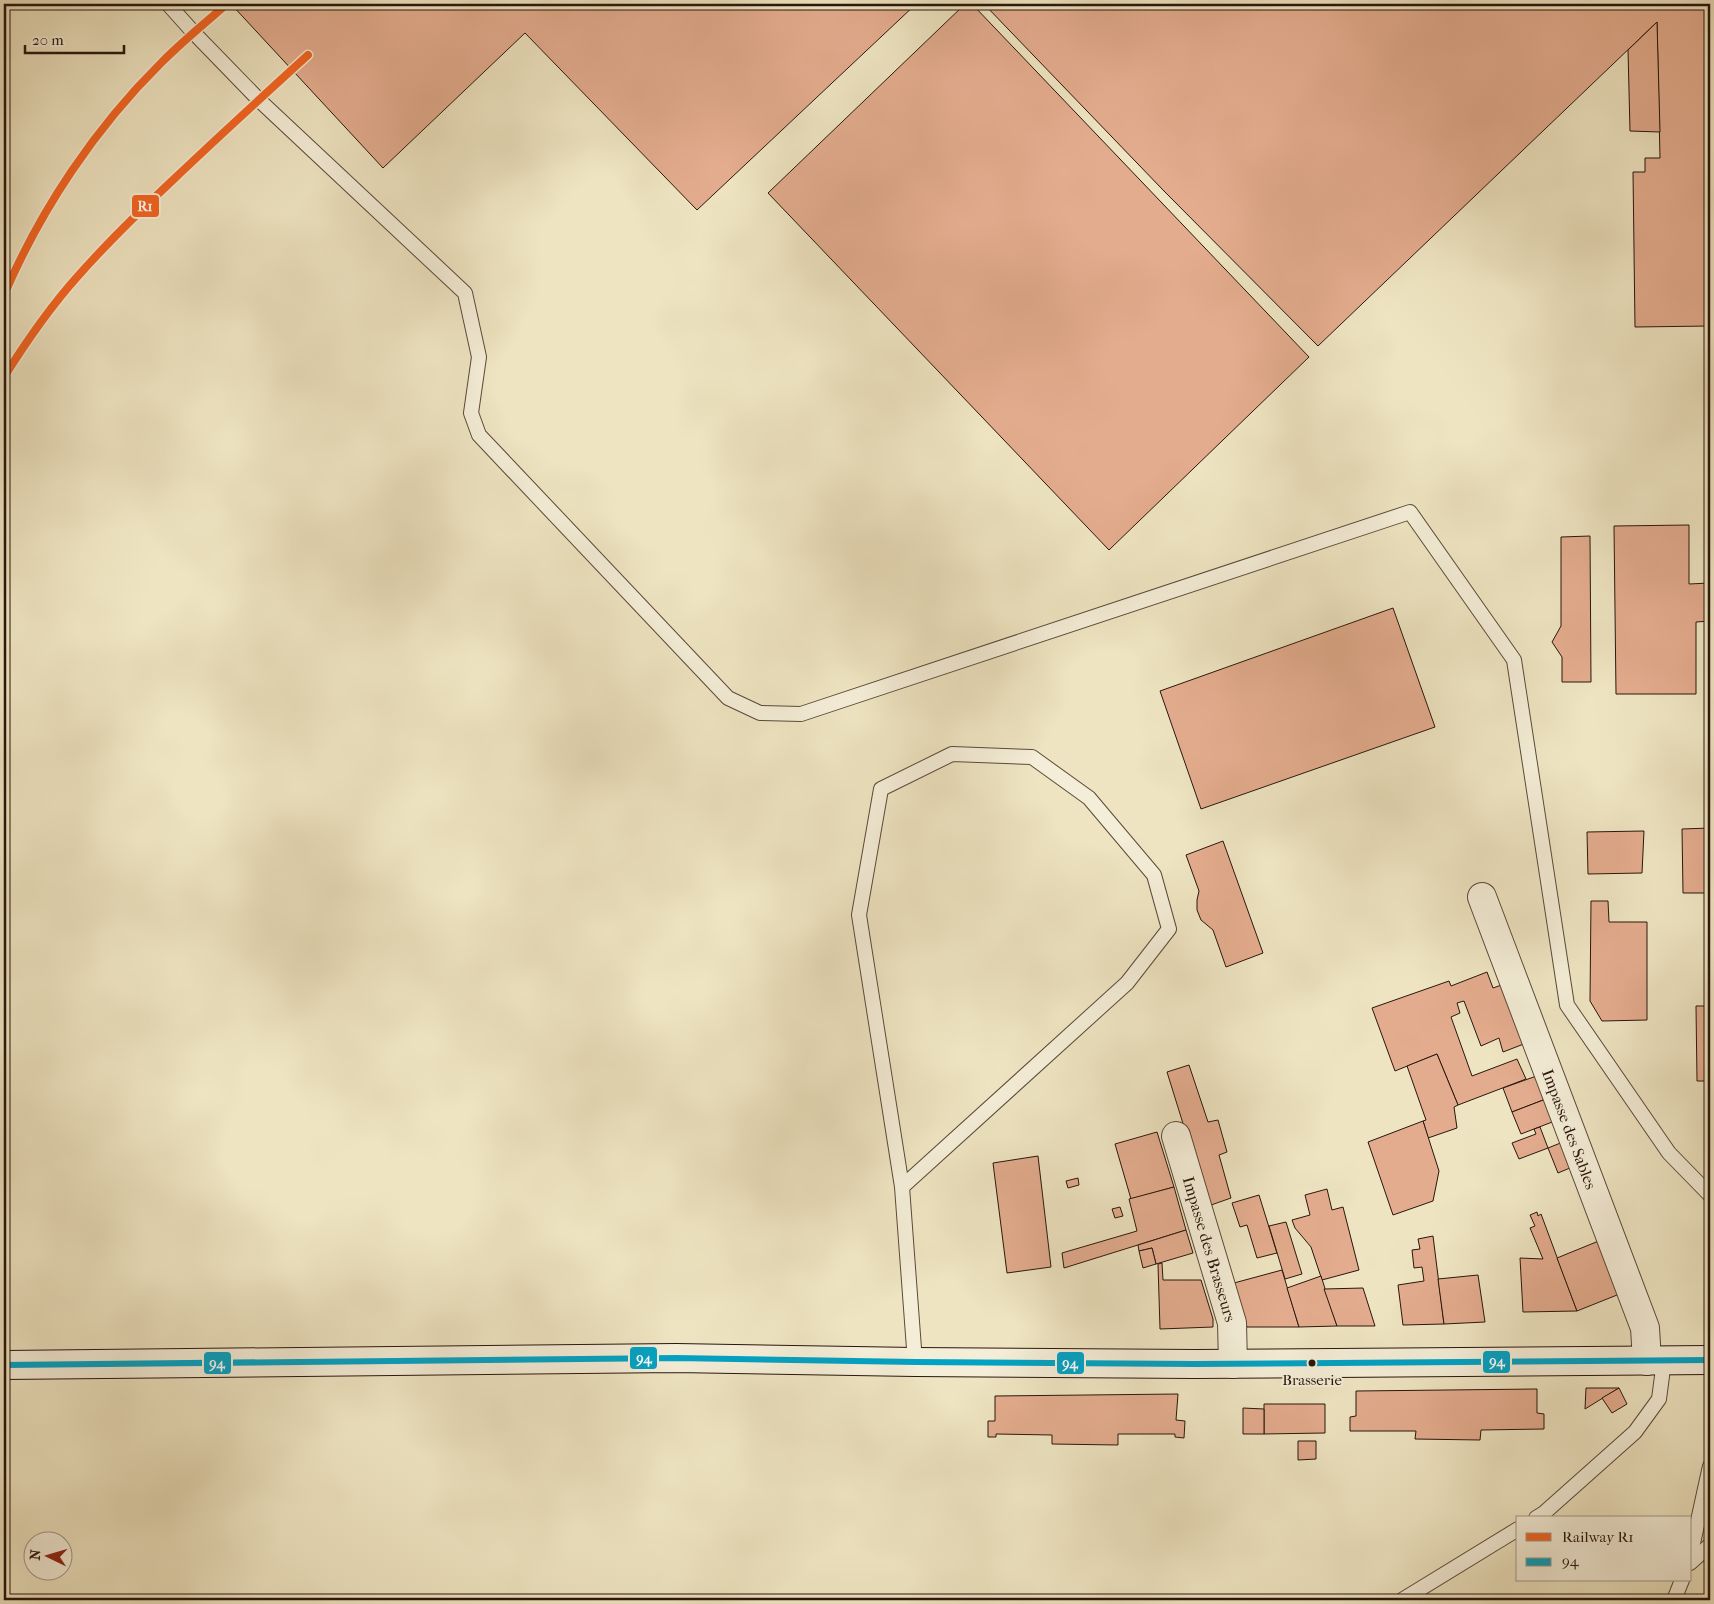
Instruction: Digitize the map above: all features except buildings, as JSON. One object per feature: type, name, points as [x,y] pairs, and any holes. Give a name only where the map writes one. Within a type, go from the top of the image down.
[{"type":"main road","name":"Impasse des Sables","points":[[1482,897],[1645,1328],[1655,1361]]},
{"type":"main road","name":"Impasse des Brasseurs","points":[[1176,1136],[1232,1323],[1233,1364]]},
{"type":"main road","points":[[4,1365],[676,1358],[1233,1364],[1710,1360]]},
{"type":"lane","points":[[168,4],[259,100],[465,293],[479,357],[472,413],[480,435],[728,698],[760,713],[801,714],[1410,512],[1514,660],[1567,1006],[1669,1153],[1710,1195]]},
{"type":"lane","points":[[902,1187],[1126,983],[1169,930],[1154,875],[1089,798],[1032,757],[952,754],[881,789],[859,915],[902,1187],[916,1362]]},
{"type":"lane","points":[[1539,1516],[1635,1432],[1659,1398],[1655,1361]]},
{"type":"lane","points":[[1692,1548],[1710,1466]]},
{"type":"lane","points":[[1402,1600],[1516,1530]]},
{"type":"lane","points":[[1692,1560],[1710,1545]]},
{"type":"lane","points":[[1674,1600],[1681,1582]]},
{"type":"rail line","name":"R1","points":[[4,295],[35,232],[92,142],[137,87],[186,39],[227,4]]},
{"type":"rail line","name":"R1","points":[[4,377],[48,312],[101,251],[137,214],[308,55]]},
{"type":"transit line","name":"94","points":[[4,1365],[676,1358],[1195,1364],[1710,1360]]},
{"type":"place","name":"Brasserie","points":[[1312,1363]]}]
